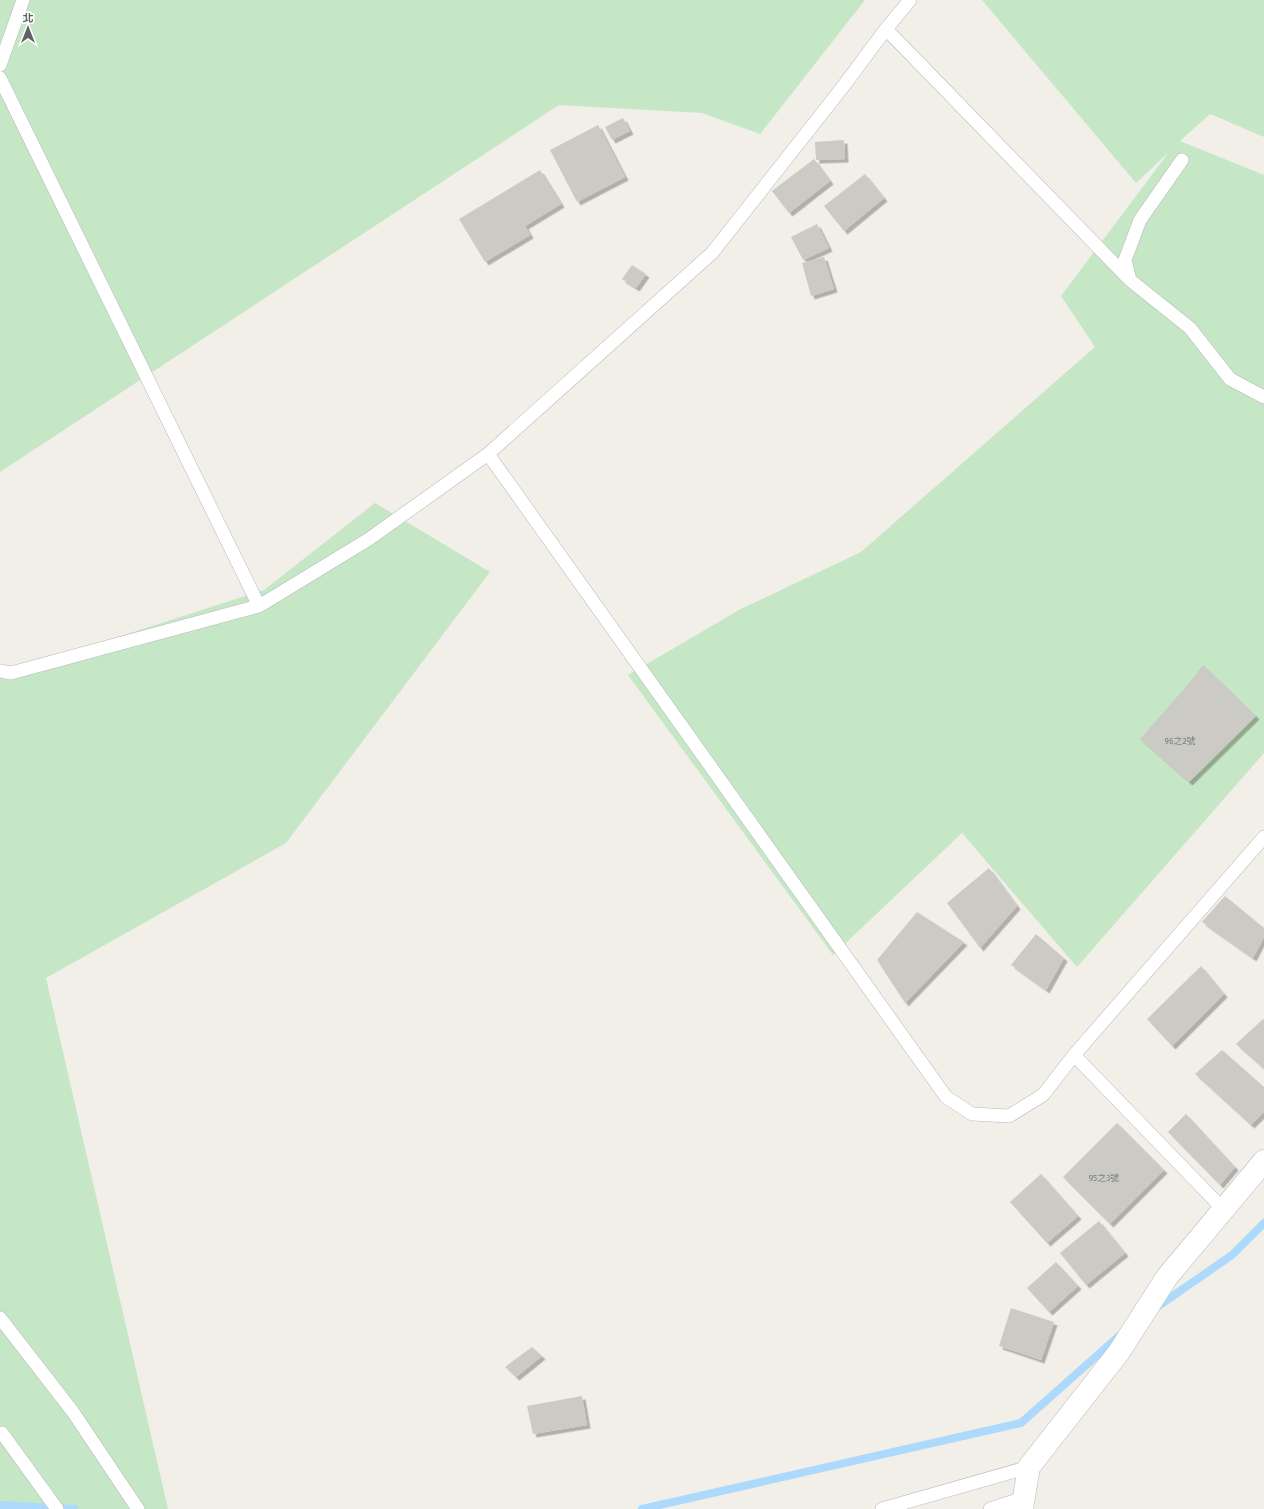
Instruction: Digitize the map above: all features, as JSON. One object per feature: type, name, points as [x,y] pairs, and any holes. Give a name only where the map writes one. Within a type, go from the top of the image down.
[{"type":"street","points":[[1023,1503],[1029,1466],[1119,1352],[1167,1277],[1264,1161]]},
{"type":"lane","points":[[0,65],[23,0]]},
{"type":"lane","points":[[0,671],[12,673],[259,606],[370,539],[488,454],[712,254],[910,0]]},
{"type":"lane","points":[[886,29],[1130,280],[1190,328],[1230,379],[1264,397]]},
{"type":"lane","points":[[0,78],[259,606]]},
{"type":"lane","points":[[1130,280],[1125,260],[1140,220],[1182,160]]},
{"type":"lane","points":[[488,454],[946,1097],[972,1114],[1009,1116],[1043,1095],[1074,1055],[1264,837]]},
{"type":"lane","points":[[1074,1055],[1223,1209]]},
{"type":"lane","points":[[0,1318],[73,1412],[138,1509]]},
{"type":"lane","points":[[2,1433],[57,1509]]},
{"type":"lane","points":[[882,1509],[1029,1466]]},
{"type":"lane","points":[[990,1509],[1023,1503]]},
{"type":"green space","points":[[0,0],[865,0],[760,134],[702,113],[559,105],[0,472]]},
{"type":"green space","points":[[982,0],[1264,0],[1264,137],[1210,114],[1180,141],[1264,175],[1264,753],[1077,967],[962,833],[833,955],[628,675],[739,610],[861,552],[1095,347],[1061,296],[1169,152],[1136,183]]},
{"type":"green space","points":[[375,503],[490,572],[286,843],[46,978],[168,1509],[0,1509],[0,675],[264,590]]},
{"type":"building","points":[[623,118],[630,131],[612,140],[605,127]]},
{"type":"building","points":[[598,125],[625,177],[577,202],[550,150]]},
{"type":"building","points":[[844,140],[845,159],[816,160],[815,142]]},
{"type":"building","points":[[814,159],[830,181],[789,213],[772,191]]},
{"type":"building","points":[[540,170],[561,204],[525,226],[530,235],[485,262],[459,219]]},
{"type":"building","points":[[865,174],[884,198],[844,231],[824,206]]},
{"type":"building","points":[[817,224],[829,248],[803,260],[791,237]]},
{"type":"building","points":[[824,257],[834,289],[811,296],[802,263]]},
{"type":"building","points":[[632,265],[646,274],[636,288],[622,279]]},
{"type":"building","points":[[1203,665],[1256,716],[1189,782],[1140,739]]},
{"type":"building","points":[[989,868],[1017,906],[980,948],[947,903]]},
{"type":"building","points":[[1225,896],[1264,928],[1264,937],[1253,958],[1202,922]]},
{"type":"building","points":[[917,912],[964,942],[905,1003],[877,960]]},
{"type":"building","points":[[1036,934],[1064,958],[1046,990],[1011,965]]},
{"type":"building","points":[[1201,966],[1224,994],[1172,1046],[1147,1019]]},
{"type":"building","points":[[1263,1019],[1264,1020],[1264,1069],[1236,1044]]},
{"type":"building","points":[[1222,1050],[1264,1087],[1264,1112],[1251,1125],[1195,1074]]},
{"type":"building","points":[[1186,1114],[1235,1167],[1220,1185],[1168,1132]]},
{"type":"building","points":[[1117,1123],[1164,1170],[1110,1224],[1063,1177]]},
{"type":"building","points":[[1041,1174],[1078,1216],[1047,1243],[1010,1202]]},
{"type":"building","points":[[1099,1221],[1125,1253],[1086,1285],[1060,1253]]},
{"type":"building","points":[[1056,1262],[1078,1286],[1049,1312],[1027,1288]]},
{"type":"building","points":[[1011,1308],[1054,1322],[1041,1360],[999,1346]]},
{"type":"building","points":[[532,1347],[542,1356],[516,1377],[505,1367]]},
{"type":"building","points":[[582,1396],[587,1425],[533,1434],[527,1406]]},
{"type":"waterway","points":[[1157,1307],[1232,1255],[1264,1223]]},
{"type":"waterway","points":[[642,1509],[1021,1423],[1119,1336]]},
{"type":"waterway","points":[[0,1505],[74,1509]]}]
